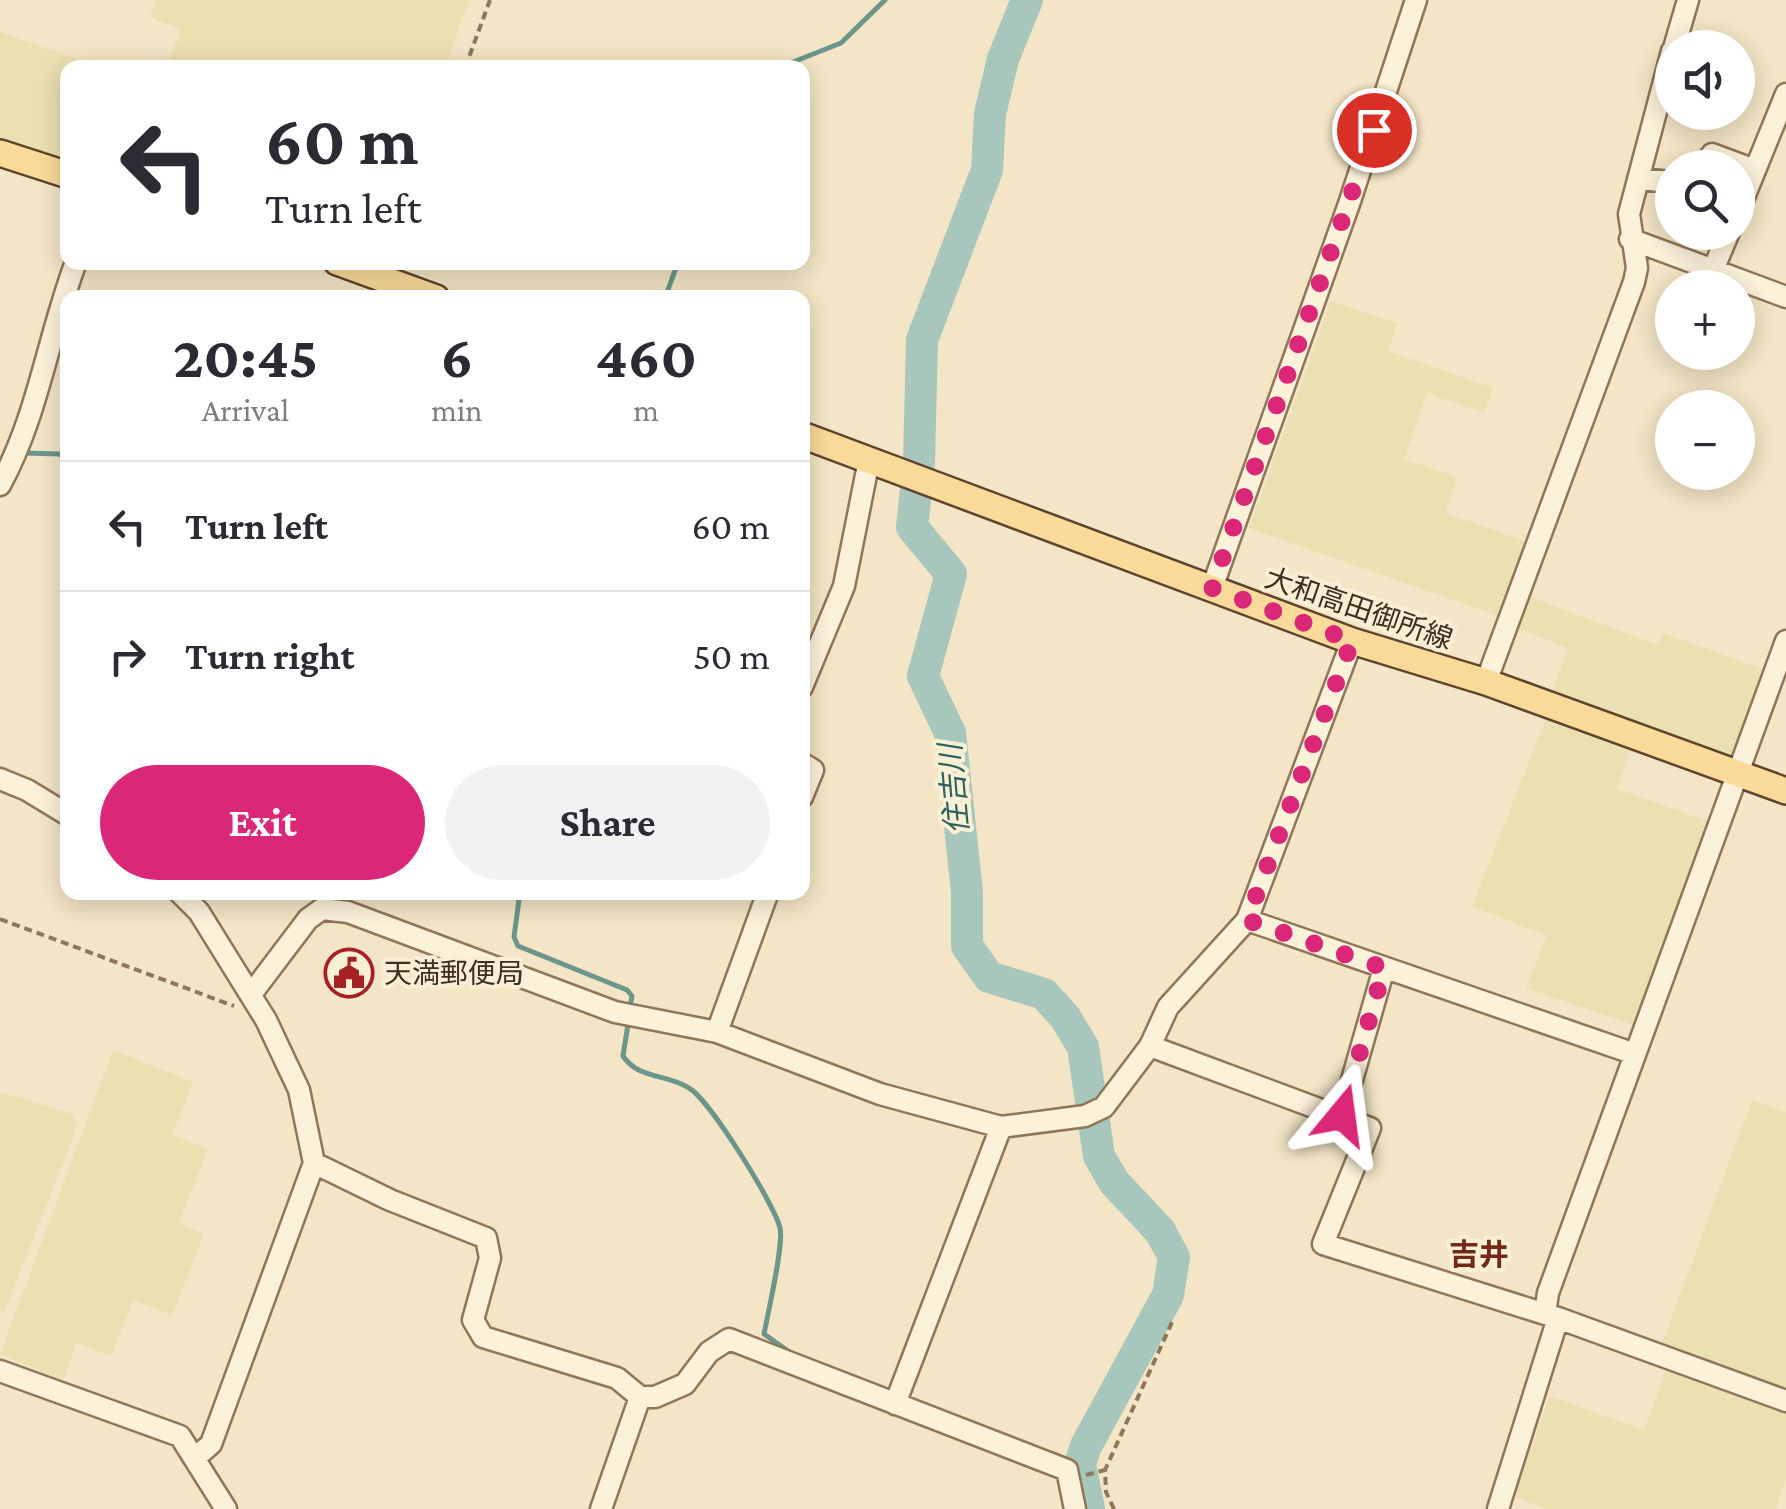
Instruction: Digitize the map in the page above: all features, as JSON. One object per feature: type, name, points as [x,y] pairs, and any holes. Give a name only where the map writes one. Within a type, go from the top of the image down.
[{"type":"main road","points":[[0,153],[60,172]]},
{"type":"main road","points":[[359,270],[414,290]]},
{"type":"main road","name":"大和高田御所線","points":[[810,437],[1352,641],[1486,682],[1786,791]]},
{"type":"street","points":[[1212,588],[1416,0]]},
{"type":"street","points":[[1679,30],[1688,0]]},
{"type":"street","points":[[1755,170],[1786,94]]},
{"type":"street","points":[[1486,682],[1628,300],[1636,268],[1629,214],[1655,116]]},
{"type":"street","points":[[1638,179],[1655,180]]},
{"type":"street","points":[[1630,239],[1713,270],[1721,250]]},
{"type":"street","points":[[1755,286],[1786,297]]},
{"type":"street","points":[[1,481],[28,430],[60,305]]},
{"type":"street","points":[[810,668],[844,586],[869,460]]},
{"type":"street","points":[[252,994],[308,919],[322,909],[348,912],[614,1012],[717,1032],[880,1094],[1001,1127],[1085,1116],[1097,1111],[1150,1046],[1168,1008],[1247,920],[1352,641]]},
{"type":"street","points":[[1498,1509],[1552,1316],[1548,1293],[1786,642]]},
{"type":"street","points":[[0,779],[60,811]]},
{"type":"street","points":[[187,900],[200,912],[266,1020],[299,1090],[314,1164],[211,1444],[196,1457]]},
{"type":"street","points":[[717,1032],[765,900]]},
{"type":"street","points":[[1247,920],[1634,1054]]},
{"type":"street","points":[[1342,1115],[1384,968]]},
{"type":"street","points":[[1150,1046],[1370,1128],[1323,1244],[1552,1316],[1786,1401]]},
{"type":"street","points":[[895,1404],[1001,1127]]},
{"type":"street","points":[[314,1164],[390,1200],[486,1238],[490,1258],[473,1320],[483,1338],[617,1378],[640,1396],[654,1397],[685,1384],[710,1352],[729,1339],[1067,1470],[1075,1509]]},
{"type":"street","points":[[0,1371],[180,1436],[226,1509]]},
{"type":"street","points":[[601,1509],[640,1396]]},
{"type":"path","points":[[469,60],[490,0]]},
{"type":"path","points":[[0,919],[266,1020]]},
{"type":"path","points":[[1114,1509],[1106,1492],[1105,1470],[1173,1320]]},
{"type":"shaded area","points":[[156,0],[469,0],[448,60],[170,60],[181,29],[150,17]]},
{"type":"shaded area","points":[[0,32],[80,60],[60,60],[60,161],[0,142]]},
{"type":"shaded area","points":[[1331,301],[1397,323],[1388,351],[1493,388],[1484,413],[1427,393],[1404,459],[1457,477],[1445,513],[1528,542],[1499,616],[1249,528]]},
{"type":"shaded area","points":[[1530,597],[1658,645],[1663,633],[1763,669],[1731,760],[1551,695],[1568,648],[1518,629]]},
{"type":"shaded area","points":[[1549,711],[1633,742],[1617,789],[1716,824],[1640,1027],[1526,988],[1547,936],[1472,906]]},
{"type":"shaded area","points":[[113,1050],[193,1082],[172,1135],[208,1149],[179,1223],[204,1234],[172,1315],[133,1300],[111,1356],[77,1343],[63,1380],[0,1354]]},
{"type":"shaded area","points":[[0,1092],[72,1114],[77,1127],[4,1313],[0,1311]]},
{"type":"shaded area","points":[[1752,1100],[1786,1112],[1786,1393],[1660,1349]]},
{"type":"shaded area","points":[[1667,1368],[1786,1411],[1786,1480],[1776,1509],[1547,1509],[1513,1496],[1550,1396],[1644,1430]]},
{"type":"waterway","points":[[798,60],[841,43],[885,0]]},
{"type":"waterway","name":"住吉川","points":[[1027,0],[1003,59],[990,114],[987,170],[922,340],[919,462],[912,527],[951,574],[923,676],[950,733],[967,892],[967,946],[989,977],[1044,994],[1065,1017],[1083,1047],[1099,1156],[1114,1182],[1160,1231],[1174,1257],[1168,1295],[1086,1446],[1080,1464],[1089,1509]]},
{"type":"waterway","points":[[668,290],[675,270]]},
{"type":"waterway","points":[[23,453],[60,454]]},
{"type":"waterway","points":[[519,900],[514,937],[518,946],[627,990],[632,996],[630,1007]]},
{"type":"waterway","points":[[629,1018],[623,1056],[637,1069],[680,1083],[698,1096],[740,1154],[775,1216],[780,1228],[780,1249],[764,1334],[791,1353]]},
{"type":"waterway","points":[[1053,1454],[1080,1464]]},
{"type":"place","name":"天満郵便局","points":[[349,973]]},
{"type":"district","name":"吉井","points":[[1479,1255]]},
{"type":"route","points":[[1342,1115],[1384,968],[1247,920],[1352,641],[1212,588],[1374,130]]}]
